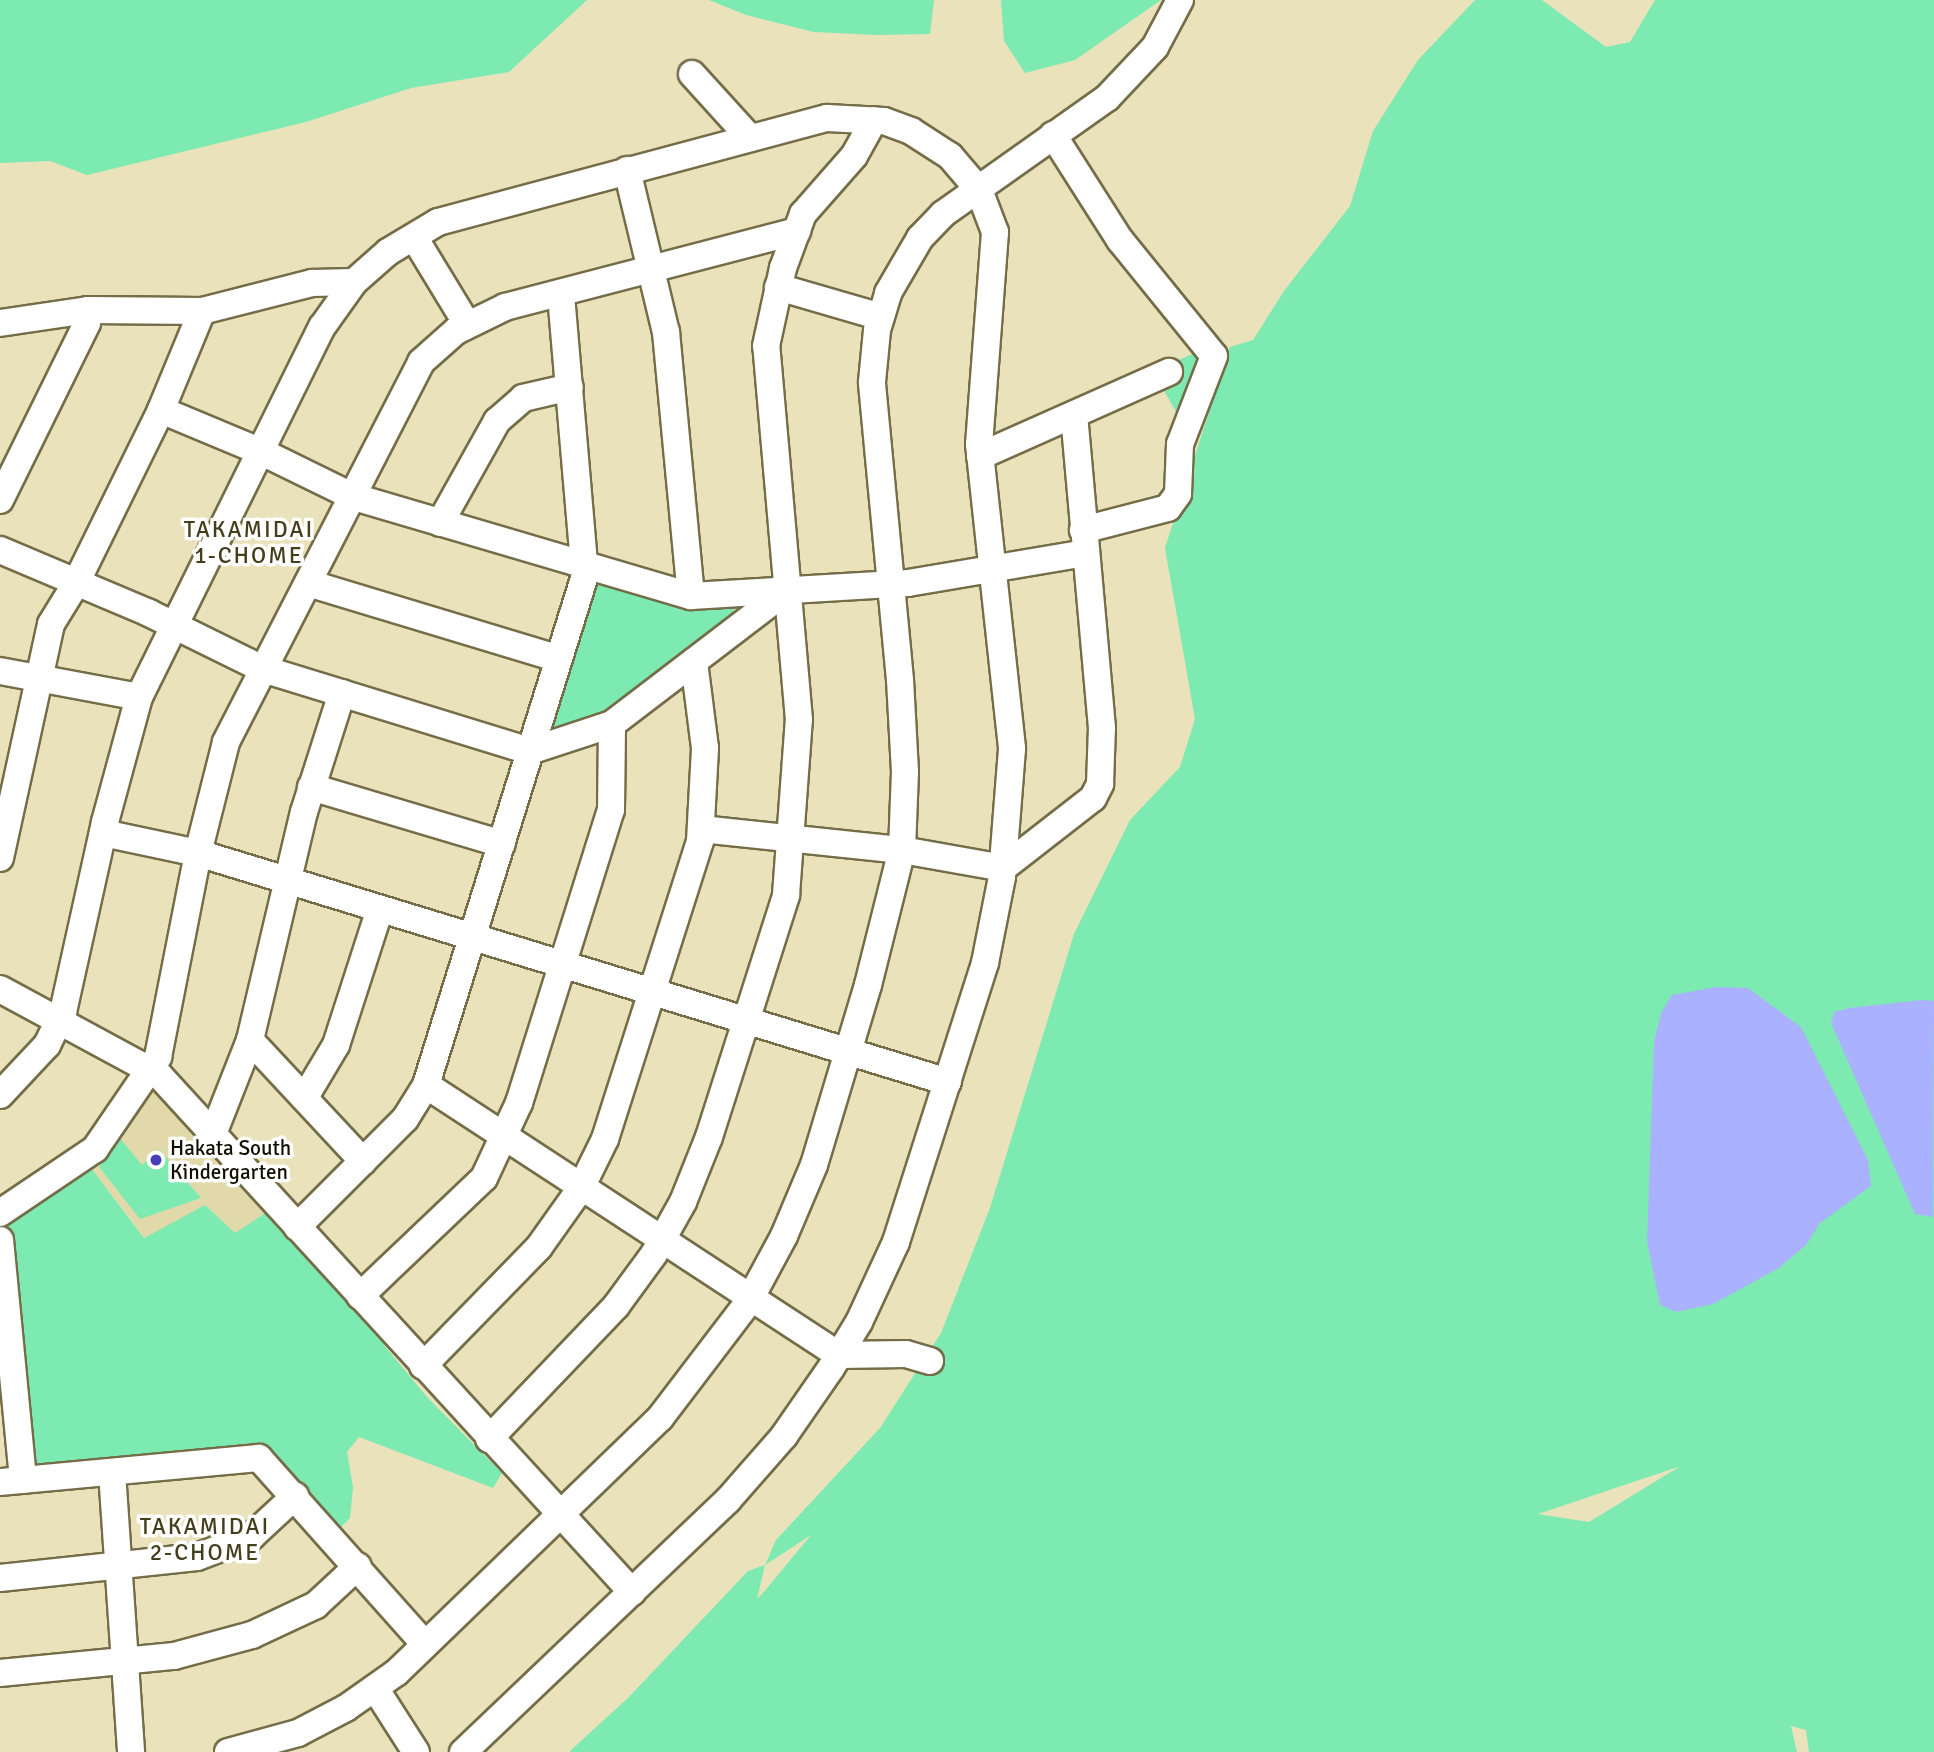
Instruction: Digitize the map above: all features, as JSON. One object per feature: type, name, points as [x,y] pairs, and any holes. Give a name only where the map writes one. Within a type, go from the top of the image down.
[{"type":"street","points":[[228,1752],[299,1733],[375,1688],[425,1644],[660,1418],[749,1301],[784,1236],[814,1165],[902,850],[905,772],[872,382],[880,317],[902,264],[920,238],[943,214],[1107,97],[1155,47],[1181,0]]},
{"type":"street","points":[[692,74],[750,138]]},
{"type":"street","points":[[0,1095],[47,1045],[60,1019],[73,981],[103,833],[139,698],[322,327],[354,282],[388,251],[438,222],[490,205],[827,118],[874,120],[911,131],[950,156],[979,190],[990,210],[995,253],[979,405],[980,456],[995,572],[1012,749],[1003,867],[985,963],[896,1242],[838,1355],[784,1436],[728,1500],[463,1752]]},
{"type":"street","points":[[489,1439],[616,1306],[661,1242],[683,1202],[709,1136],[786,895],[799,730],[766,379],[766,346],[778,287],[803,214],[854,156],[874,120]]},
{"type":"street","points":[[161,410],[262,452],[354,497],[691,596],[891,584],[995,572],[1084,542],[1168,508],[1178,494],[1180,444],[1214,356],[1120,240],[1053,135]]},
{"type":"street","points":[[627,170],[666,332],[691,596]]},
{"type":"street","points":[[0,1213],[95,1150],[158,1058],[198,853],[226,743],[421,362],[467,324],[505,307],[797,231]]},
{"type":"street","points":[[414,237],[467,324]]},
{"type":"street","points":[[0,323],[88,310],[202,311],[312,283],[354,282]]},
{"type":"street","points":[[778,287],[880,317]]},
{"type":"street","points":[[297,1227],[405,1119],[426,1085],[559,659],[585,567],[562,293]]},
{"type":"street","points":[[0,500],[87,323],[88,310]]},
{"type":"street","points":[[0,858],[9,774],[51,624],[75,585],[161,410],[202,311]]},
{"type":"street","points":[[980,456],[1169,372]]},
{"type":"street","points":[[440,523],[496,421],[523,398],[570,387]]},
{"type":"street","points":[[701,829],[791,841],[902,850],[1003,867],[1094,798],[1100,784],[1102,728],[1074,416]]},
{"type":"street","points":[[0,550],[75,585],[174,625],[263,669],[530,751],[612,724],[786,592]]},
{"type":"street","points":[[308,583],[559,659]]},
{"type":"street","points":[[423,1366],[539,1247],[581,1188],[605,1139],[654,992],[701,829],[705,748],[694,662]]},
{"type":"street","points":[[0,671],[139,698]]},
{"type":"street","points":[[213,1134],[250,1041],[311,787],[342,693]]},
{"type":"street","points":[[360,1296],[484,1178],[504,1137],[565,965],[611,810],[612,724]]},
{"type":"street","points":[[311,787],[502,844]]},
{"type":"street","points":[[103,833],[198,853],[948,1082]]},
{"type":"street","points":[[304,1097],[337,1045],[380,909]]},
{"type":"street","points":[[0,989],[150,1068],[632,1592]]},
{"type":"street","points":[[250,1041],[363,1161]]},
{"type":"street","points":[[426,1085],[749,1301],[838,1355],[906,1354],[930,1362]]},
{"type":"street","points":[[0,1240],[11,1481],[259,1458],[425,1644]]},
{"type":"street","points":[[112,1472],[131,1752]]},
{"type":"street","points":[[0,1578],[197,1557],[252,1536],[295,1496]]},
{"type":"street","points":[[0,1673],[174,1656],[252,1635],[316,1605],[358,1566]]},
{"type":"street","points":[[375,1688],[416,1752]]},
{"type":"shaded area","name":"Hakata South Kindergarten","points":[[151,1089],[267,1212],[235,1233],[205,1205],[145,1238],[88,1164]]},
{"type":"green space","points":[[0,0],[587,0],[509,72],[411,88],[306,122],[87,175],[50,161],[0,163]]},
{"type":"green space","points":[[709,0],[934,0],[930,34],[876,35],[814,32],[746,15]]},
{"type":"green space","points":[[1001,0],[1161,0],[1075,60],[1025,73],[1004,41]]},
{"type":"green space","points":[[1475,0],[1542,0],[1606,47],[1630,42],[1655,0],[1934,0],[1934,1752],[1809,1752],[1806,1730],[1791,1726],[1797,1752],[569,1752],[629,1697],[748,1571],[765,1565],[776,1540],[880,1428],[941,1333],[990,1208],[1074,934],[1130,820],[1180,767],[1195,719],[1165,548],[1230,347],[1253,340],[1284,291],[1350,206],[1373,131],[1418,60]],"holes":[[[1678,1467],[1589,1522],[1538,1514]],[[811,1535],[763,1593],[757,1599],[765,1565]]]},
{"type":"green space","points":[[1197,352],[1204,359],[1179,417],[1161,385],[1174,362]]},
{"type":"green space","points":[[591,581],[678,607],[734,606],[734,619],[601,720],[550,737],[545,732]]},
{"type":"green space","points":[[119,1137],[142,1165],[160,1150],[201,1198],[140,1219],[99,1167]]},
{"type":"green space","points":[[88,1164],[144,1238],[205,1205],[235,1233],[267,1212],[386,1341],[383,1344],[427,1397],[502,1473],[493,1488],[359,1437],[347,1452],[353,1487],[350,1518],[340,1528],[260,1450],[29,1470],[6,1218]]},
{"type":"water","points":[[1716,987],[1748,988],[1801,1027],[1868,1160],[1871,1186],[1820,1223],[1806,1245],[1779,1268],[1713,1304],[1676,1312],[1660,1305],[1647,1242],[1654,1042],[1661,1013],[1672,995]]},
{"type":"water","points":[[1934,1001],[1933,1217],[1915,1214],[1831,1023],[1834,1012],[1849,1008]]},
{"type":"place","name":"Hakata South Kindergarten","points":[[156,1160]]},
{"type":"district","name":"TAKAMIDAI 1-CHOME","points":[[249,543]]},
{"type":"district","name":"TAKAMIDAI 2-CHOME","points":[[205,1540]]}]
